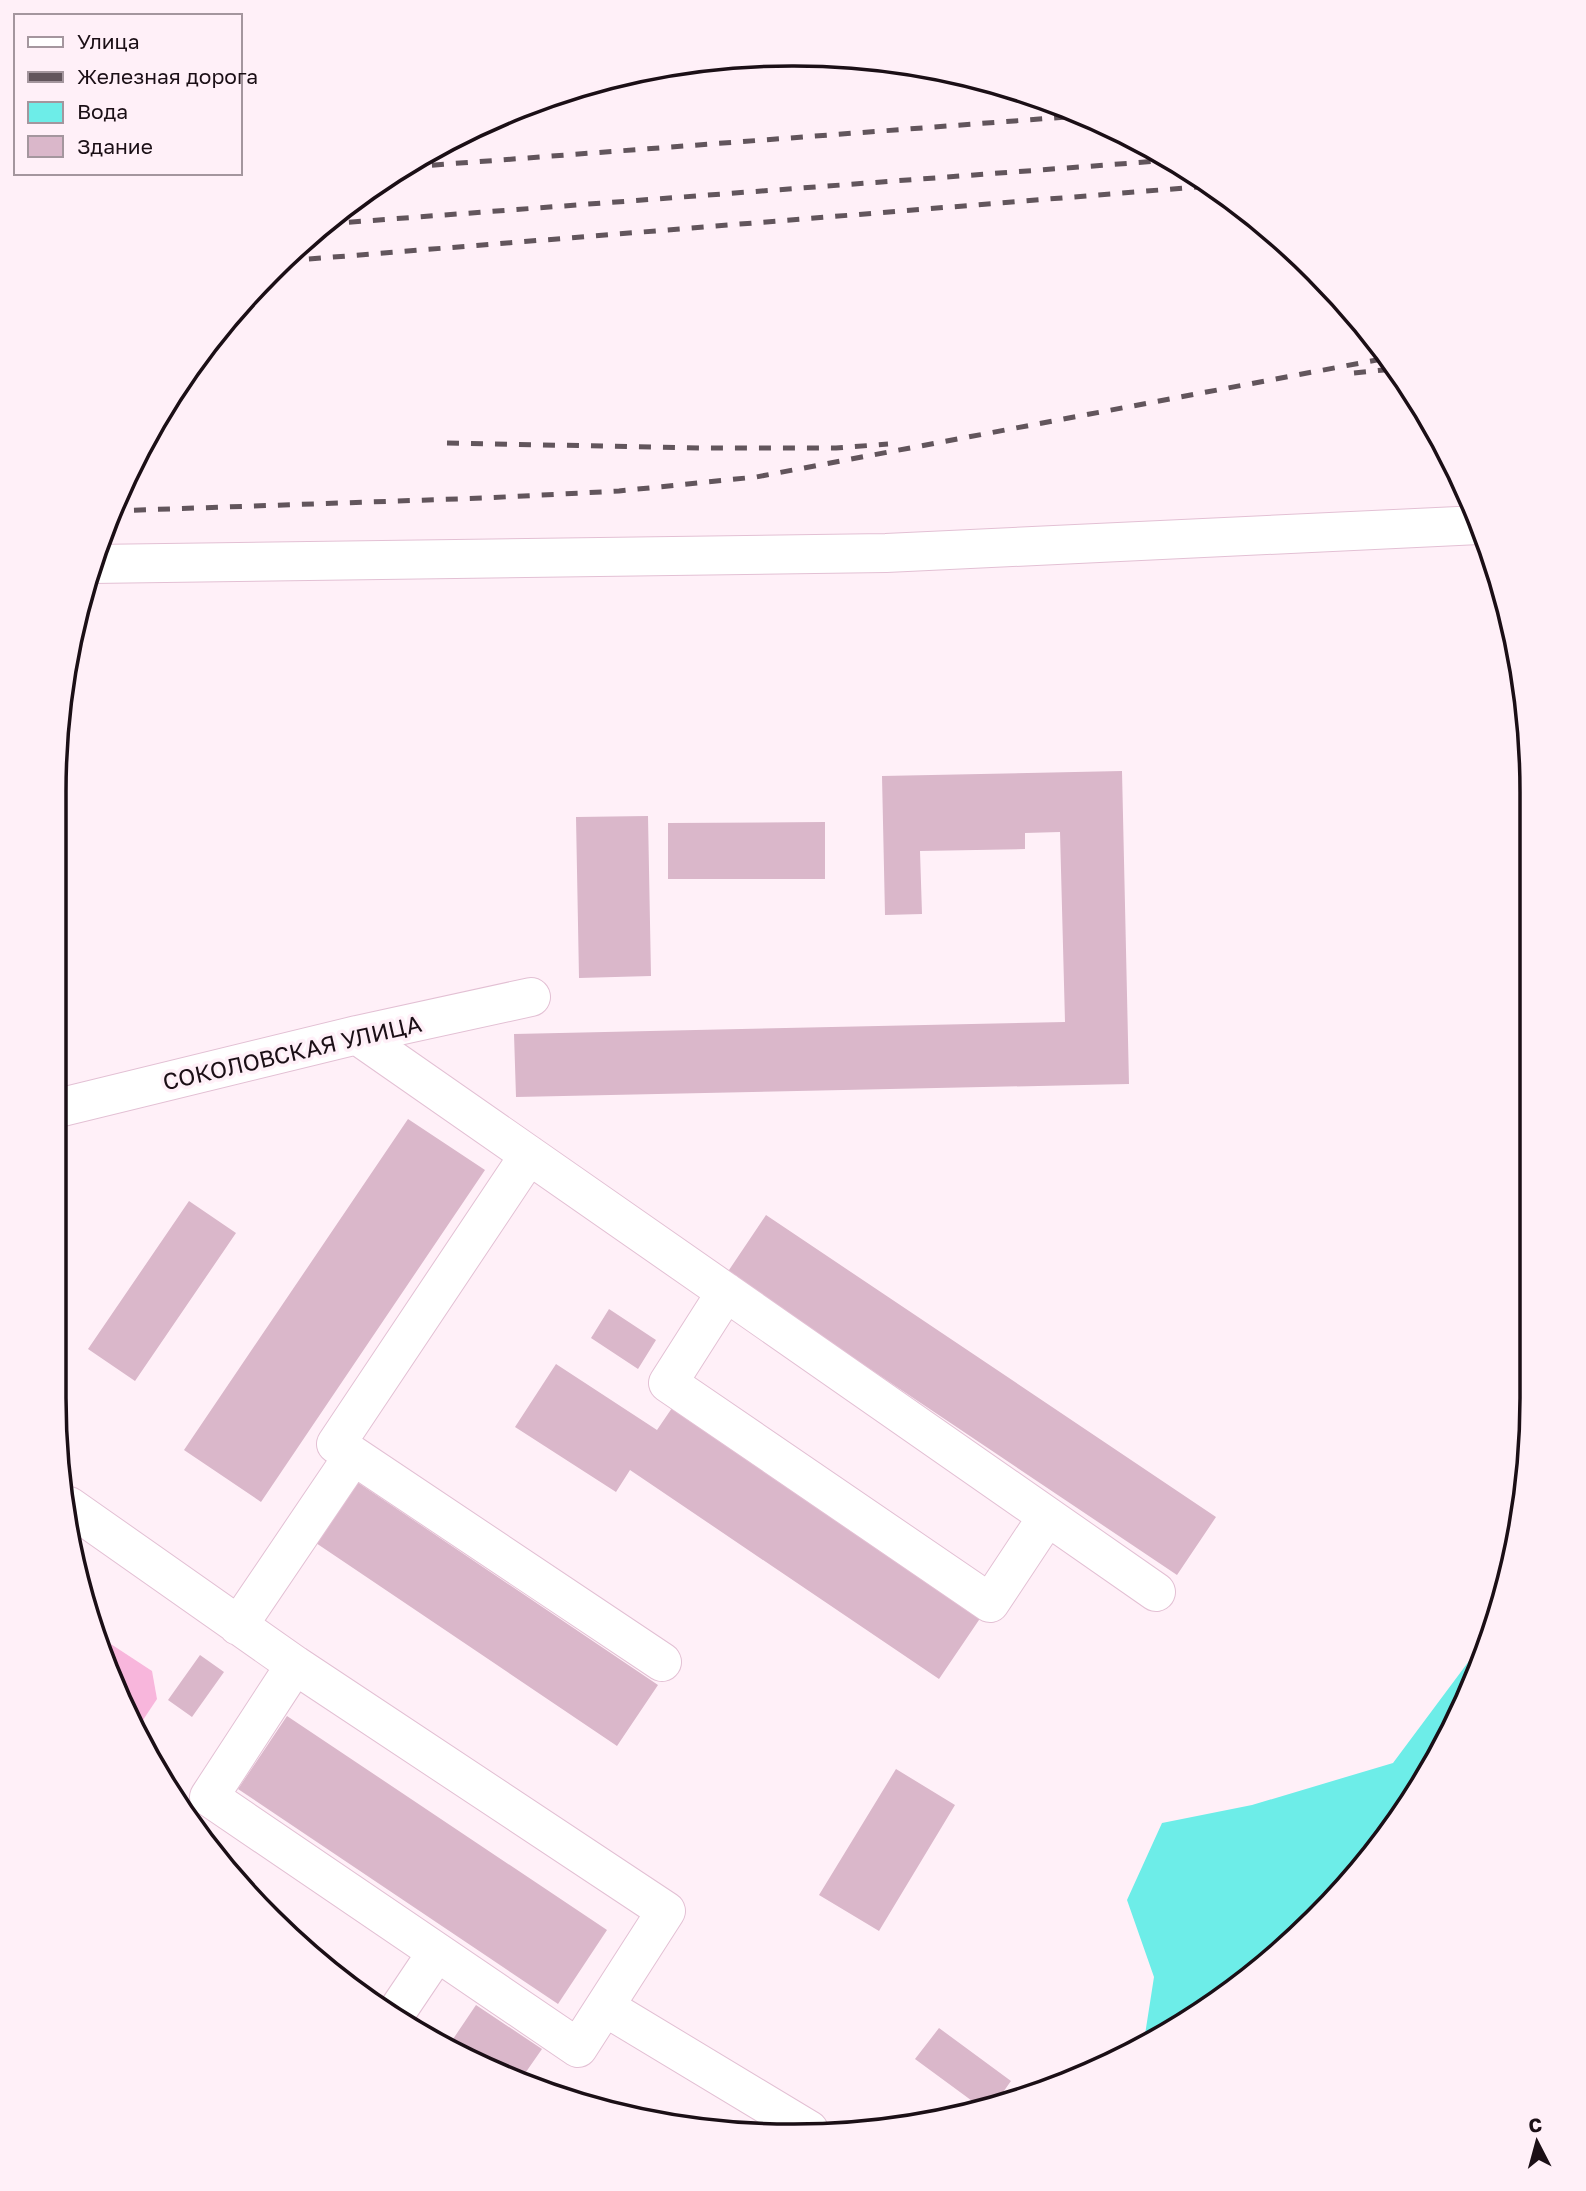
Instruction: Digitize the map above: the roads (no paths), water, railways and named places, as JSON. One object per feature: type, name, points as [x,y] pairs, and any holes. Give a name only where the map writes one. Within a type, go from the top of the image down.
[{"type":"street","points":[[104,564],[886,553],[1468,526]]},
{"type":"street","name":"СОКОЛОВСКАЯ УЛИЦА","points":[[66,1106],[357,1035],[531,998]]},
{"type":"street","points":[[357,1035],[1156,1592]]},
{"type":"street","points":[[529,1155],[335,1444],[662,1662]]},
{"type":"street","points":[[726,1292],[667,1384],[990,1603],[1047,1517]]},
{"type":"street","points":[[238,1626],[353,1456]]},
{"type":"street","points":[[76,1511],[295,1665],[666,1911],[578,2048],[437,1952],[200,1811],[295,1665]]},
{"type":"street","points":[[400,2008],[437,1952]]},
{"type":"street","points":[[605,2007],[799,2124]]},
{"type":"water","points":[[1472,1656],[1445,1719],[1422,1761],[1397,1802],[1339,1877],[1307,1912],[1235,1974],[1197,2002],[1145,2033],[1154,1977],[1127,1900],[1162,1823],[1252,1805],[1393,1763]]},
{"type":"railway","points":[[428,166],[1059,117]]},
{"type":"railway","points":[[344,223],[1152,162]]},
{"type":"railway","points":[[300,260],[1194,187]]},
{"type":"railway","points":[[124,511],[619,491],[756,477],[1376,360]]},
{"type":"railway","points":[[1354,373],[1383,370]]},
{"type":"railway","points":[[447,443],[701,448],[836,448],[888,444]]}]
